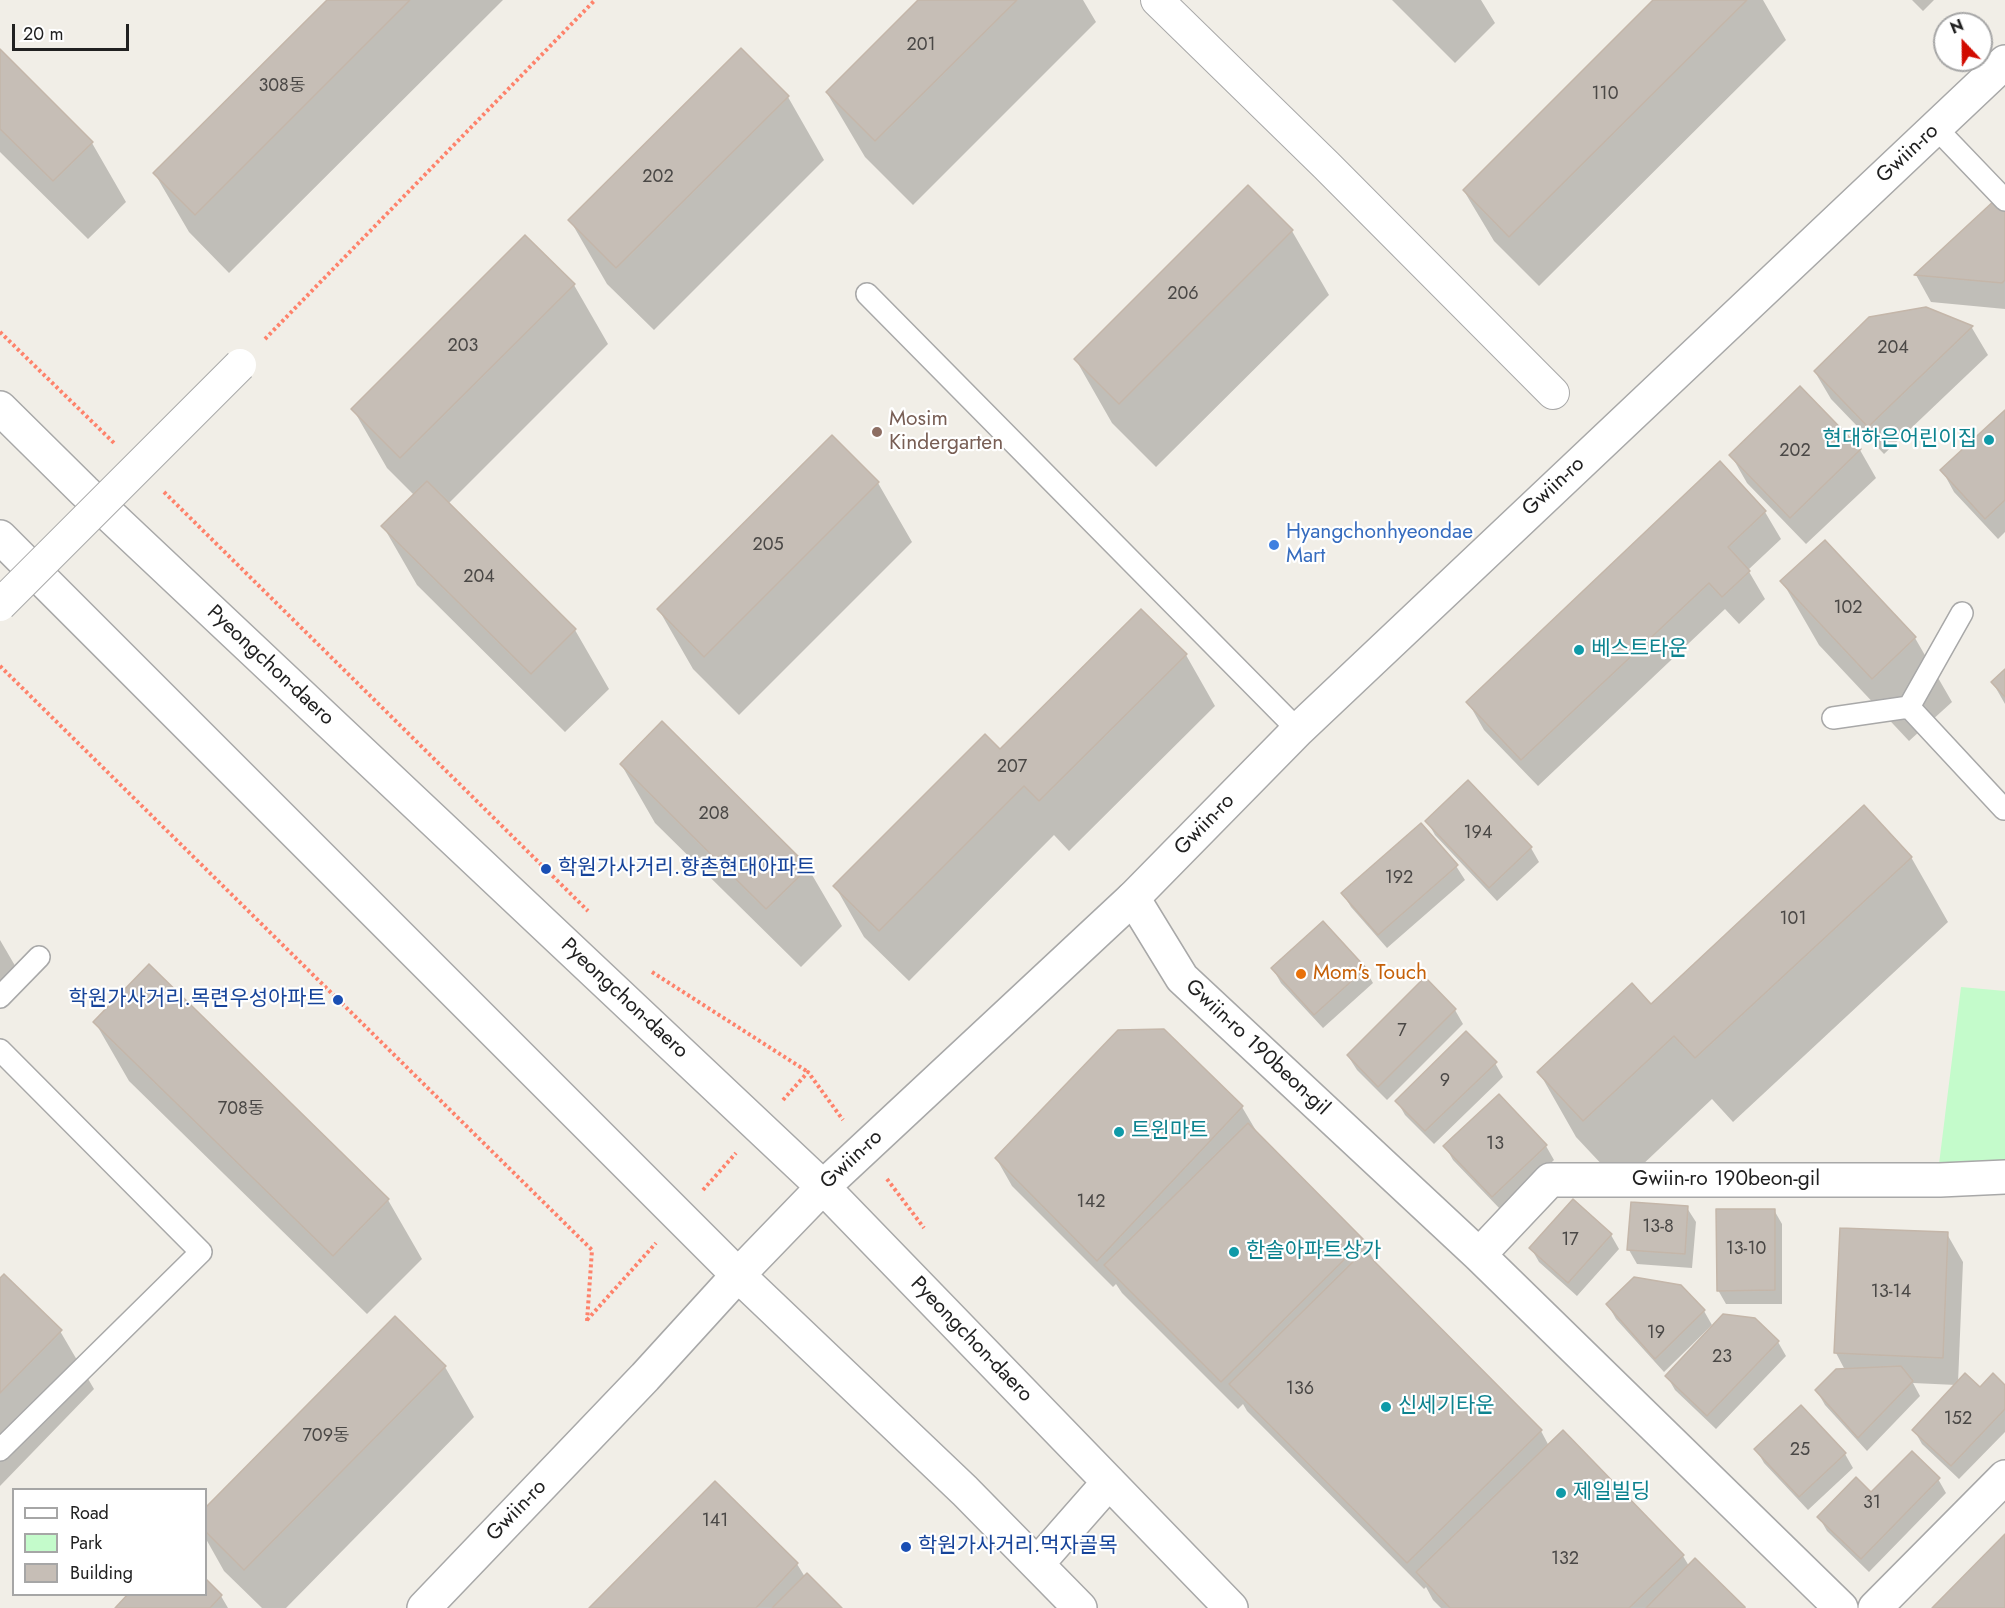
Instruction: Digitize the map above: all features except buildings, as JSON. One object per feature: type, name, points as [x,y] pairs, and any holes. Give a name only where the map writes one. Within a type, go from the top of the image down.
[{"type":"street","points":[[1157,0],[1326,165],[1553,393]]},
{"type":"street","name":"Gwiin-ro","points":[[434,1604],[738,1275],[823,1187],[1133,898],[1298,730],[2005,62]]},
{"type":"street","points":[[0,605],[240,365]]},
{"type":"street","name":"Pyeongchon-daero","points":[[0,408],[823,1187],[1231,1608]]},
{"type":"street","points":[[0,537],[738,1275],[965,1491],[1080,1608]]},
{"type":"street","name":"Gwiin-ro 190beon-gil","points":[[1133,898],[1182,978],[1479,1255],[1841,1608]]},
{"type":"street","name":"Gwiin-ro 190beon-gil","points":[[1479,1255],[1550,1180],[1940,1180],[2005,1177]]},
{"type":"street","points":[[1875,1608],[2005,1477]]},
{"type":"street","points":[[1037,1564],[1109,1482]]},
{"type":"lane","points":[[1936,128],[2005,200]]},
{"type":"lane","points":[[867,294],[1298,730]]},
{"type":"lane","points":[[1909,707],[1962,613]]},
{"type":"lane","points":[[1833,718],[1909,707]]},
{"type":"lane","points":[[1909,707],[2005,808]]},
{"type":"lane","points":[[0,997],[39,957]]},
{"type":"lane","points":[[0,1050],[201,1252],[0,1450]]},
{"type":"path","points":[[240,365],[595,0]]},
{"type":"path","points":[[0,332],[115,444]]},
{"type":"path","points":[[157,485],[596,918]]},
{"type":"path","points":[[0,666],[591,1250],[587,1321]]},
{"type":"path","points":[[645,967],[808,1072]]},
{"type":"green space","points":[[1961,987],[2005,991],[2005,1163],[1939,1164]]},
{"type":"place","name":"Mosim Kindergarten","points":[[877,432]]},
{"type":"place","name":"현대하은어린이집","points":[[1989,440]]},
{"type":"place","name":"Hyangchonhyeondae Mart","points":[[1274,545]]},
{"type":"place","name":"베스트타운","points":[[1579,650]]},
{"type":"place","name":"학원가사거리.향촌현대아파트","points":[[546,869]]},
{"type":"place","name":"Mom's Touch","points":[[1301,974]]},
{"type":"place","name":"학원가사거리.목련우성아파트","points":[[338,1000]]},
{"type":"place","name":"트윈마트","points":[[1119,1132]]},
{"type":"place","name":"한솔아파트상가","points":[[1234,1252]]},
{"type":"place","name":"신세기타운","points":[[1386,1407]]},
{"type":"place","name":"제일빌딩","points":[[1561,1493]]},
{"type":"place","name":"학원가사거리.먹자골목","points":[[906,1547]]}]
